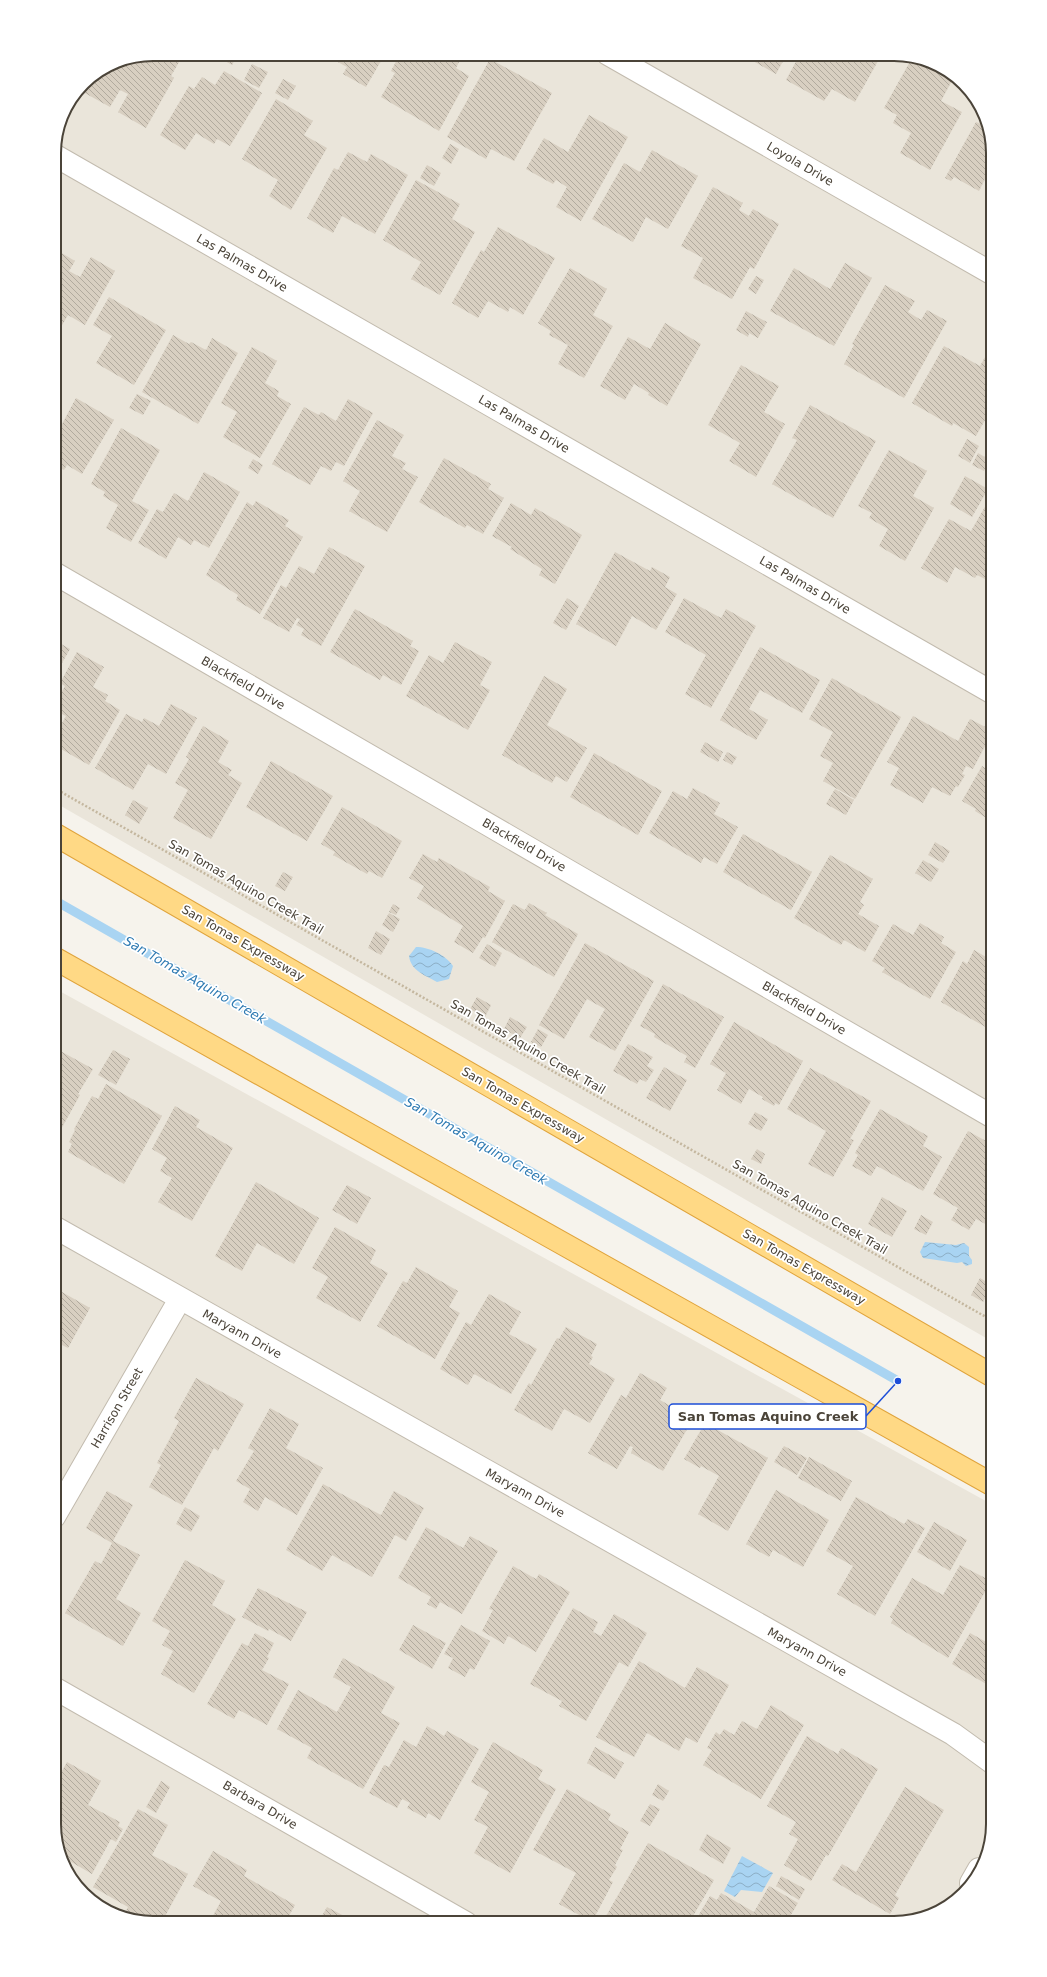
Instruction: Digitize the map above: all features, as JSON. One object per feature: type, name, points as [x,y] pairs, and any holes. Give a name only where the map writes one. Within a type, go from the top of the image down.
[{"type":"highway","name":"San Tomas Expressway","points":[[61,838],[986,1372]]},
{"type":"highway","points":[[61,962],[986,1481]]},
{"type":"street","name":"Loyola Drive","points":[[620,61],[986,270]]},
{"type":"street","name":"Las Palmas Drive","points":[[61,159],[986,689]]},
{"type":"street","name":"Blackfield Drive","points":[[61,577],[986,1113]]},
{"type":"street","name":"Maryann Drive","points":[[61,1231],[953,1734],[986,1758]]},
{"type":"street","name":"Harrison Street","points":[[61,1505],[180,1299]]},
{"type":"street","name":"Barbara Drive","points":[[61,1692],[454,1916]]},
{"type":"path","name":"San Tomas Aquino Creek Trail","points":[[61,792],[986,1317]]},
{"type":"shaded area","points":[[154,61],[900,61],[923,66],[934,71],[954,84],[967,97],[979,118],[986,147],[986,1338],[61,806],[61,147],[68,118],[80,97],[97,80],[107,73],[130,64]]},
{"type":"shaded area","points":[[61,992],[986,1501],[986,1824],[981,1853],[970,1875],[963,1884],[945,1900],[929,1909],[912,1914],[894,1916],[147,1916],[124,1911],[107,1904],[88,1889],[73,1870],[68,1859],[63,1842],[61,1824]]},
{"type":"water","points":[[416,947],[426,948],[437,952],[446,958],[453,966],[449,979],[437,982],[423,975],[416,969],[410,961],[409,956]]},
{"type":"water","points":[[925,1242],[956,1245],[964,1243],[969,1247],[969,1256],[972,1260],[972,1264],[966,1266],[962,1262],[957,1263],[923,1258],[920,1252]]},
{"type":"water","points":[[742,1856],[773,1873],[762,1892],[741,1890],[735,1897],[724,1891]]},
{"type":"building","points":[[180,61],[171,76],[174,78],[146,128],[118,112],[128,94],[120,90],[110,107],[84,93],[97,80],[107,73],[130,64],[141,62]]},
{"type":"building","points":[[225,61],[234,61],[232,65]]},
{"type":"building","points":[[336,61],[381,61],[366,87],[343,74],[347,67]]},
{"type":"building","points":[[396,61],[457,61],[459,62],[456,68],[469,76],[439,131],[381,97],[395,73],[391,71]]},
{"type":"building","points":[[489,61],[494,61],[552,93],[514,161],[491,149],[486,159],[447,137]]},
{"type":"building","points":[[753,61],[783,61],[776,74]]},
{"type":"building","points":[[796,61],[878,61],[855,102],[832,89],[824,101],[786,80]]},
{"type":"building","points":[[909,63],[934,71],[951,82],[941,101],[962,112],[930,170],[900,153],[911,133],[893,123],[897,115],[884,108]]},
{"type":"building","points":[[252,64],[268,72],[259,88],[244,80]]},
{"type":"building","points":[[224,71],[262,93],[230,146],[217,139],[214,144],[196,133],[185,150],[160,135],[189,86],[194,89],[202,77],[215,85]]},
{"type":"building","points":[[283,79],[296,86],[288,100],[275,93]]},
{"type":"building","points":[[276,99],[313,121],[304,135],[327,148],[291,210],[269,196],[278,180],[242,159]]},
{"type":"building","points":[[589,115],[628,137],[581,221],[556,207],[567,187],[556,180],[553,184],[526,169],[544,138],[568,152]]},
{"type":"building","points":[[976,122],[981,124],[986,147],[986,177],[979,191],[954,177],[951,181],[945,178]]},
{"type":"building","points":[[450,144],[459,149],[451,164],[442,158]]},
{"type":"building","points":[[652,150],[698,176],[668,229],[646,217],[633,242],[592,219],[624,163],[640,172]]},
{"type":"building","points":[[348,152],[367,162],[371,154],[408,175],[375,234],[342,216],[333,233],[307,218],[334,168],[338,170]]},
{"type":"building","points":[[427,165],[441,173],[434,186],[420,178]]},
{"type":"building","points":[[416,180],[460,204],[452,219],[475,232],[440,295],[411,279],[421,262],[383,240]]},
{"type":"building","points":[[713,187],[743,203],[739,210],[749,216],[753,209],[779,224],[754,269],[750,267],[732,299],[693,278],[703,258],[681,246]]},
{"type":"building","points":[[498,227],[555,258],[523,315],[510,307],[508,312],[488,301],[478,318],[452,303],[481,250],[484,252]]},
{"type":"building","points":[[61,253],[75,261],[69,271],[80,277],[91,257],[115,271],[85,325],[68,315],[61,327]]},
{"type":"building","points":[[845,263],[872,278],[834,346],[770,311],[794,268],[830,289]]},
{"type":"building","points":[[570,268],[607,289],[593,315],[613,326],[584,378],[558,364],[568,345],[549,335],[551,331],[538,323]]},
{"type":"building","points":[[756,276],[764,280],[756,294],[748,289]]},
{"type":"building","points":[[885,285],[915,301],[908,312],[921,320],[927,310],[947,321],[904,398],[844,364],[854,345],[852,344]]},
{"type":"building","points":[[109,297],[166,330],[134,385],[96,363],[112,336],[93,325]]},
{"type":"building","points":[[746,311],[767,322],[758,338],[749,333],[748,337],[736,330]]},
{"type":"building","points":[[665,323],[701,344],[667,406],[648,395],[649,393],[634,384],[625,400],[600,386],[628,337],[650,349]]},
{"type":"building","points":[[173,335],[189,344],[191,342],[206,350],[212,338],[238,353],[198,424],[142,392]]},
{"type":"building","points":[[944,346],[980,366],[986,355],[986,418],[976,436],[953,423],[952,426],[912,403]]},
{"type":"building","points":[[252,347],[277,361],[265,383],[279,391],[277,396],[291,404],[260,458],[223,437],[237,412],[221,403]]},
{"type":"building","points":[[741,365],[779,386],[764,412],[785,424],[756,477],[729,461],[740,443],[708,425]]},
{"type":"building","points":[[137,394],[151,401],[143,415],[129,408]]},
{"type":"building","points":[[76,398],[114,420],[82,474],[67,465],[64,470],[61,468],[62,424]]},
{"type":"building","points":[[348,399],[373,413],[344,466],[336,462],[331,471],[321,466],[310,485],[272,464],[304,407],[319,415],[321,412],[336,421]]},
{"type":"building","points":[[810,405],[876,441],[833,518],[772,484],[797,440],[792,438]]},
{"type":"building","points":[[377,420],[404,435],[392,456],[406,463],[402,469],[418,477],[387,532],[349,511],[360,491],[343,481]]},
{"type":"building","points":[[121,428],[160,450],[132,501],[149,510],[131,542],[106,528],[118,505],[103,496],[105,492],[91,484]]},
{"type":"building","points":[[967,439],[979,446],[970,463],[958,456]]},
{"type":"building","points":[[889,450],[927,471],[913,496],[934,508],[905,561],[879,546],[888,529],[869,518],[872,513],[858,506]]},
{"type":"building","points":[[978,453],[986,458],[986,467],[984,471],[972,465]]},
{"type":"building","points":[[444,458],[491,484],[488,489],[504,498],[483,534],[467,525],[465,528],[419,502]]},
{"type":"building","points":[[253,459],[263,465],[258,474],[248,468]]},
{"type":"building","points":[[204,472],[240,492],[209,548],[194,540],[191,545],[178,537],[166,559],[138,543],[157,509],[163,512],[174,493],[188,501]]},
{"type":"building","points":[[965,476],[986,488],[986,492],[972,517],[950,504]]},
{"type":"building","points":[[256,501],[289,520],[285,526],[303,537],[260,614],[236,600],[238,595],[206,575],[247,502],[253,506]]},
{"type":"building","points":[[511,503],[531,515],[535,508],[582,535],[555,584],[539,575],[542,569],[510,549],[512,547],[492,536]]},
{"type":"building","points":[[986,505],[986,580],[977,575],[975,578],[955,567],[947,583],[921,568],[949,519],[971,531]]},
{"type":"building","points":[[329,547],[365,566],[321,646],[301,635],[304,629],[296,625],[300,619],[297,618],[289,632],[263,618],[281,585],[286,588],[299,566],[314,574]]},
{"type":"building","points":[[615,552],[650,571],[652,567],[670,577],[665,587],[677,594],[656,630],[632,616],[616,646],[576,624]]},
{"type":"building","points":[[567,598],[579,606],[566,630],[553,623]]},
{"type":"building","points":[[684,598],[721,618],[726,609],[756,626],[711,708],[685,694],[706,655],[665,632]]},
{"type":"building","points":[[355,609],[413,641],[410,646],[419,651],[401,685],[383,675],[380,680],[330,652]]},
{"type":"building","points":[[455,642],[492,662],[480,685],[490,690],[468,730],[406,696],[429,655],[443,663]]},
{"type":"building","points":[[61,644],[70,649],[61,665]]},
{"type":"building","points":[[760,647],[820,680],[802,713],[760,690],[749,709],[768,720],[756,740],[720,720]]},
{"type":"building","points":[[77,652],[104,667],[93,687],[108,695],[105,701],[120,710],[89,765],[61,749],[61,725],[66,716],[61,714],[61,693],[65,686],[61,684]]},
{"type":"building","points":[[544,676],[567,689],[547,725],[587,748],[567,782],[556,776],[552,783],[502,755]]},
{"type":"building","points":[[832,678],[901,717],[855,799],[823,781],[833,763],[820,756],[833,732],[809,719]]},
{"type":"building","points":[[171,704],[197,718],[166,774],[148,764],[133,790],[95,768],[126,714],[142,722],[144,718],[159,726]]},
{"type":"building","points":[[913,716],[958,741],[970,719],[986,727],[986,744],[973,769],[966,766],[962,774],[965,775],[958,787],[956,786],[950,796],[932,787],[923,803],[890,785],[899,768],[887,762]]},
{"type":"building","points":[[203,726],[229,741],[218,762],[232,770],[228,775],[242,783],[211,839],[173,818],[188,790],[175,783],[189,759],[186,757]]},
{"type":"building","points":[[705,742],[723,752],[718,762],[700,752]]},
{"type":"building","points":[[727,752],[737,757],[732,765],[723,760]]},
{"type":"building","points":[[594,753],[662,791],[638,835],[570,797]]},
{"type":"building","points":[[271,761],[333,796],[307,841],[246,807]]},
{"type":"building","points":[[982,766],[986,769],[986,818],[975,811],[976,809],[962,801]]},
{"type":"building","points":[[693,788],[720,803],[714,814],[738,827],[717,864],[704,857],[701,863],[649,833],[673,791],[687,799]]},
{"type":"building","points":[[835,789],[854,800],[846,815],[826,804]]},
{"type":"building","points":[[133,800],[148,808],[139,824],[125,815]]},
{"type":"building","points":[[342,807],[402,841],[382,878],[369,871],[367,874],[333,855],[335,852],[321,844]]},
{"type":"building","points":[[743,834],[812,872],[791,910],[723,872]]},
{"type":"building","points":[[935,842],[950,851],[943,863],[928,855]]},
{"type":"building","points":[[423,854],[437,862],[439,858],[490,887],[488,891],[505,901],[485,938],[483,937],[473,953],[454,942],[463,926],[417,898],[424,886],[409,878]]},
{"type":"building","points":[[830,855],[873,879],[860,902],[864,905],[858,914],[879,926],[865,952],[844,940],[841,945],[794,918]]},
{"type":"building","points":[[923,860],[939,869],[931,882],[915,873]]},
{"type":"building","points":[[283,872],[293,877],[285,891],[275,886]]},
{"type":"building","points":[[529,903],[547,913],[545,915],[578,934],[554,977],[492,942],[513,904],[525,910]]},
{"type":"building","points":[[393,904],[400,908],[396,915],[389,912]]},
{"type":"building","points":[[389,913],[400,919],[393,932],[382,925]]},
{"type":"building","points":[[920,923],[944,937],[941,943],[956,952],[930,999],[882,972],[885,968],[872,961],[893,924],[913,935]]},
{"type":"building","points":[[376,931],[390,939],[381,955],[368,948]]},
{"type":"building","points":[[585,943],[654,981],[615,1051],[589,1037],[605,1009],[587,999],[564,1039],[539,1025]]},
{"type":"building","points":[[487,944],[502,953],[495,967],[479,958]]},
{"type":"building","points":[[974,950],[986,957],[986,1027],[941,1002],[963,961],[967,964]]},
{"type":"building","points":[[663,984],[724,1017],[695,1068],[684,1062],[687,1056],[654,1037],[655,1034],[640,1026]]},
{"type":"building","points":[[477,997],[491,1005],[485,1017],[470,1009]]},
{"type":"building","points":[[510,1017],[527,1027],[520,1038],[504,1029]]},
{"type":"building","points":[[734,1022],[803,1061],[779,1105],[775,1103],[774,1106],[762,1099],[763,1097],[749,1089],[741,1104],[717,1090],[726,1073],[710,1064]]},
{"type":"building","points":[[538,1029],[548,1035],[541,1047],[531,1042]]},
{"type":"building","points":[[628,1044],[653,1057],[647,1066],[654,1070],[646,1082],[640,1079],[637,1084],[613,1071]]},
{"type":"building","points":[[113,1050],[130,1059],[116,1085],[98,1075]]},
{"type":"building","points":[[61,1051],[93,1069],[78,1094],[80,1095],[61,1129]]},
{"type":"building","points":[[664,1067],[687,1080],[670,1111],[646,1098]]},
{"type":"building","points":[[810,1068],[871,1101],[850,1139],[854,1140],[833,1177],[808,1164],[826,1131],[787,1109]]},
{"type":"building","points":[[106,1084],[162,1116],[124,1184],[68,1152],[72,1144],[69,1142],[75,1130],[74,1129],[92,1096],[98,1099]]},
{"type":"building","points":[[175,1106],[200,1120],[196,1127],[233,1148],[192,1221],[158,1202],[172,1178],[160,1171],[167,1158],[152,1149]]},
{"type":"building","points":[[880,1109],[928,1136],[923,1146],[942,1157],[923,1191],[877,1166],[871,1176],[852,1166],[858,1155],[855,1153]]},
{"type":"building","points":[[755,1112],[768,1119],[761,1131],[748,1124]]},
{"type":"building","points":[[968,1131],[986,1141],[986,1224],[976,1219],[969,1230],[951,1220],[958,1208],[933,1194]]},
{"type":"building","points":[[757,1149],[765,1154],[761,1164],[751,1159]]},
{"type":"building","points":[[256,1182],[319,1218],[294,1264],[257,1243],[242,1271],[215,1256]]},
{"type":"building","points":[[347,1185],[371,1198],[357,1224],[332,1210]]},
{"type":"building","points":[[882,1197],[907,1211],[892,1237],[868,1224]]},
{"type":"building","points":[[921,1215],[933,1222],[926,1235],[914,1229]]},
{"type":"building","points":[[335,1227],[376,1250],[370,1263],[388,1273],[360,1322],[316,1298],[328,1277],[312,1268]]},
{"type":"building","points":[[416,1267],[458,1291],[449,1307],[460,1313],[435,1359],[377,1326],[403,1281],[407,1283]]},
{"type":"building","points":[[980,1278],[986,1282],[986,1296],[983,1302],[971,1295]]},
{"type":"building","points":[[61,1291],[90,1308],[68,1348],[61,1344]]},
{"type":"building","points":[[489,1294],[521,1312],[509,1334],[537,1349],[511,1394],[474,1374],[468,1385],[440,1369],[466,1322],[471,1325]]},
{"type":"building","points":[[566,1327],[597,1344],[589,1364],[615,1379],[590,1423],[564,1409],[552,1431],[514,1410],[529,1383],[531,1385],[557,1338],[559,1339]]},
{"type":"building","points":[[640,1373],[667,1388],[660,1400],[693,1419],[663,1471],[631,1453],[633,1447],[630,1446],[617,1469],[588,1453],[621,1395],[626,1398]]},
{"type":"building","points":[[196,1378],[244,1404],[218,1451],[214,1448],[182,1505],[149,1487],[161,1465],[157,1463],[179,1421],[174,1418]]},
{"type":"building","points":[[270,1408],[299,1424],[286,1448],[323,1468],[297,1515],[265,1497],[258,1511],[243,1502],[250,1489],[236,1481],[254,1451],[248,1448]]},
{"type":"building","points":[[705,1423],[768,1458],[728,1531],[698,1514],[719,1476],[684,1459]]},
{"type":"building","points":[[784,1446],[807,1458],[797,1475],[774,1462]]},
{"type":"building","points":[[809,1457],[852,1481],[841,1501],[798,1478]]},
{"type":"building","points":[[323,1484],[381,1515],[394,1491],[424,1508],[406,1541],[395,1535],[372,1577],[332,1555],[322,1571],[286,1550]]},
{"type":"building","points":[[776,1490],[829,1520],[803,1567],[773,1550],[769,1557],[746,1544]]},
{"type":"building","points":[[107,1491],[133,1505],[113,1541],[140,1555],[116,1599],[141,1613],[123,1646],[65,1613],[95,1561],[101,1564],[112,1543],[86,1528]]},
{"type":"building","points":[[856,1497],[904,1524],[908,1519],[925,1528],[875,1616],[837,1594],[853,1566],[826,1551]]},
{"type":"building","points":[[185,1507],[200,1516],[191,1532],[176,1524]]},
{"type":"building","points":[[934,1522],[967,1540],[950,1571],[917,1552]]},
{"type":"building","points":[[426,1527],[463,1548],[470,1536],[498,1551],[462,1614],[440,1602],[436,1609],[427,1604],[431,1597],[398,1578]]},
{"type":"building","points":[[185,1560],[225,1581],[212,1605],[236,1619],[194,1693],[161,1674],[173,1651],[162,1645],[170,1631],[152,1621]]},
{"type":"building","points":[[960,1565],[986,1578],[986,1590],[948,1658],[891,1623],[893,1619],[890,1617],[912,1578],[943,1595]]},
{"type":"building","points":[[513,1566],[536,1579],[539,1574],[570,1592],[536,1652],[508,1636],[504,1644],[482,1631],[493,1610],[489,1609]]},
{"type":"building","points":[[258,1588],[307,1612],[291,1641],[242,1617]]},
{"type":"building","points":[[573,1608],[598,1622],[593,1632],[601,1636],[614,1614],[647,1633],[628,1667],[619,1662],[586,1721],[559,1706],[562,1701],[530,1684]]},
{"type":"building","points":[[413,1625],[446,1643],[432,1669],[399,1650]]},
{"type":"building","points":[[461,1625],[490,1641],[474,1670],[470,1668],[465,1677],[448,1668],[453,1658],[444,1654]]},
{"type":"building","points":[[255,1633],[274,1643],[267,1657],[269,1658],[262,1670],[289,1684],[267,1725],[239,1710],[234,1719],[207,1704],[242,1643],[248,1646]]},
{"type":"building","points":[[970,1633],[986,1642],[986,1684],[952,1664]]},
{"type":"building","points":[[343,1658],[395,1687],[381,1713],[400,1723],[363,1789],[307,1758],[312,1748],[277,1729],[298,1690],[337,1712],[351,1687],[333,1677]]},
{"type":"building","points":[[639,1661],[685,1688],[697,1667],[729,1685],[697,1743],[686,1737],[679,1751],[647,1733],[634,1757],[596,1737]]},
{"type":"building","points":[[771,1705],[804,1725],[761,1799],[703,1765],[712,1750],[707,1748],[716,1732],[720,1735],[724,1729],[734,1735],[742,1721],[757,1729]]},
{"type":"building","points":[[427,1726],[444,1736],[447,1731],[479,1749],[440,1820],[428,1813],[426,1818],[407,1808],[410,1803],[402,1799],[397,1808],[369,1793],[384,1765],[389,1767],[404,1740],[416,1747]]},
{"type":"building","points":[[807,1736],[838,1754],[841,1748],[878,1769],[828,1856],[826,1855],[811,1881],[784,1865],[798,1839],[789,1834],[796,1822],[767,1806]]},
{"type":"building","points":[[493,1742],[543,1770],[538,1779],[556,1789],[510,1873],[474,1853],[488,1827],[474,1820],[489,1792],[471,1782]]},
{"type":"building","points":[[595,1747],[624,1763],[615,1779],[587,1763]]},
{"type":"building","points":[[67,1762],[101,1781],[88,1805],[120,1822],[118,1826],[123,1829],[116,1842],[111,1839],[92,1874],[69,1860],[66,1853],[61,1824],[61,1773]]},
{"type":"building","points":[[161,1781],[170,1787],[156,1813],[146,1807]]},
{"type":"building","points":[[658,1784],[669,1791],[663,1801],[652,1795]]},
{"type":"building","points":[[905,1787],[944,1810],[895,1895],[899,1898],[890,1914],[832,1880],[842,1864],[856,1872]]},
{"type":"building","points":[[567,1789],[611,1814],[608,1820],[629,1832],[620,1849],[623,1850],[615,1865],[617,1867],[609,1880],[613,1882],[595,1916],[581,1916],[559,1904],[576,1873],[533,1850]]},
{"type":"building","points":[[650,1804],[660,1809],[650,1826],[640,1821]]},
{"type":"building","points":[[138,1809],[168,1825],[152,1855],[188,1874],[165,1916],[147,1916],[125,1911],[128,1907],[93,1887]]},
{"type":"building","points":[[707,1834],[731,1848],[723,1864],[699,1850]]},
{"type":"building","points":[[648,1843],[714,1880],[693,1916],[606,1916]]},
{"type":"building","points":[[213,1851],[247,1870],[244,1876],[295,1905],[289,1916],[213,1916],[221,1901],[193,1886]]},
{"type":"building","points":[[781,1876],[805,1889],[799,1900],[776,1886]]},
{"type":"building","points":[[769,1886],[798,1903],[790,1916],[698,1916],[710,1896],[717,1900],[721,1893],[754,1912]]},
{"type":"building","points":[[89,1890],[100,1897],[99,1898]]},
{"type":"building","points":[[327,1907],[344,1916],[322,1916]]},
{"type":"waterway","name":"San Tomas Aquino Creek","points":[[61,904],[898,1381]]},
{"type":"place","name":"San Tomas Aquino Creek","points":[[898,1381]]}]
